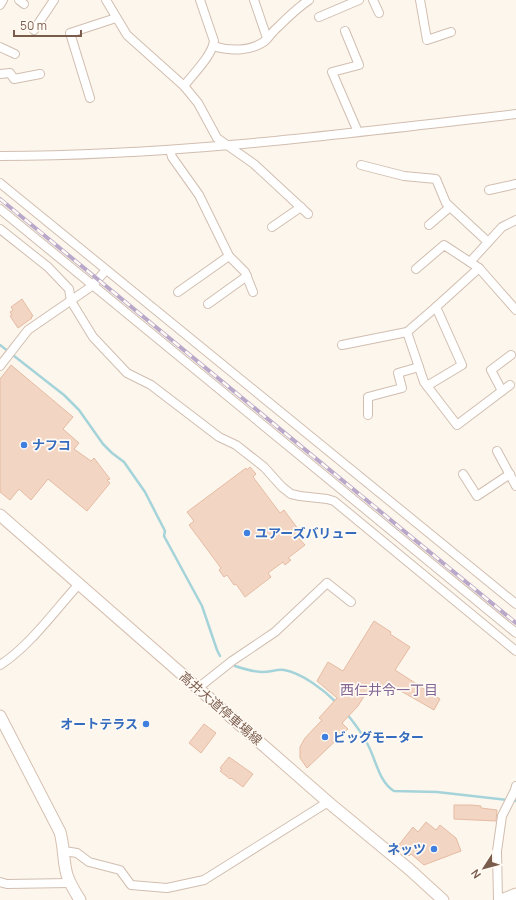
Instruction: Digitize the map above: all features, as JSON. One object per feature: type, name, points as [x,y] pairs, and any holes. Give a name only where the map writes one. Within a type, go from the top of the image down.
[{"type":"main road","name":"高井大道停車場線","points":[[0,515],[328,802],[409,869],[443,900]]},
{"type":"main road","points":[[0,716],[60,832],[65,866],[70,883],[80,900]]},
{"type":"main road","points":[[501,900],[516,894]]},
{"type":"street","points":[[0,5],[3,0]]},
{"type":"street","points":[[34,30],[54,0]]},
{"type":"street","points":[[106,0],[127,35],[184,86],[198,103],[217,138],[254,164],[308,214]]},
{"type":"street","points":[[254,0],[267,38]]},
{"type":"street","points":[[213,46],[224,50],[234,50],[247,48],[264,41],[295,9],[309,0]]},
{"type":"street","points":[[319,17],[359,0]]},
{"type":"street","points":[[373,0],[380,13]]},
{"type":"street","points":[[420,0],[427,40],[451,32]]},
{"type":"street","points":[[184,86],[210,53],[213,46],[214,41],[203,1]]},
{"type":"street","points":[[90,98],[70,33],[116,18]]},
{"type":"street","points":[[345,31],[359,65],[332,72],[358,132]]},
{"type":"street","points":[[0,47],[15,54]]},
{"type":"street","points":[[0,74],[10,73],[14,79],[40,74]]},
{"type":"street","points":[[0,156],[66,156],[228,146],[516,114]]},
{"type":"street","points":[[170,150],[172,157],[199,195],[229,256],[247,276],[253,292]]},
{"type":"street","points":[[361,165],[404,176],[436,179],[446,203],[488,242]]},
{"type":"street","points":[[0,183],[516,604]]},
{"type":"street","points":[[489,190],[516,184]]},
{"type":"street","points":[[272,227],[301,207]]},
{"type":"street","points":[[429,225],[450,207]]},
{"type":"street","points":[[0,209],[516,633]]},
{"type":"street","points":[[470,262],[502,227],[516,220]]},
{"type":"street","points":[[0,229],[48,267],[69,289],[71,301],[93,337],[127,373],[151,385],[219,436],[236,445],[264,467],[282,487],[291,494],[334,501],[516,651]]},
{"type":"street","points":[[416,269],[444,245],[479,268],[516,310]]},
{"type":"street","points":[[178,292],[229,256]]},
{"type":"street","points":[[342,345],[407,332],[479,268]]},
{"type":"street","points":[[0,366],[28,330],[92,286],[106,270]]},
{"type":"street","points":[[208,304],[247,276]]},
{"type":"street","points":[[427,386],[462,365],[436,307]]},
{"type":"street","points":[[407,332],[424,382],[457,425],[510,385]]},
{"type":"street","points":[[502,391],[491,370],[511,355]]},
{"type":"street","points":[[368,415],[368,397],[402,388],[398,373],[419,367]]},
{"type":"street","points":[[497,451],[516,486]]},
{"type":"street","points":[[463,474],[477,496],[510,474]]},
{"type":"street","points":[[198,688],[232,660],[275,632],[327,583],[351,602]]},
{"type":"street","points":[[0,665],[20,649],[35,634],[78,584]]},
{"type":"street","points":[[498,900],[497,851],[502,816],[516,786]]},
{"type":"street","points":[[64,851],[77,853],[89,862],[120,870],[131,885],[167,888],[204,880],[328,802]]},
{"type":"street","points":[[0,882],[7,884],[70,883]]},
{"type":"building","points":[[22,299],[33,316],[18,328],[10,316],[12,315],[10,312],[13,310],[11,307]]},
{"type":"building","points":[[11,365],[73,417],[63,429],[79,443],[74,449],[91,461],[94,458],[110,479],[107,480],[110,483],[87,511],[48,479],[31,500],[19,489],[10,500],[0,492],[0,379]]},
{"type":"building","points":[[250,467],[256,474],[253,477],[280,513],[284,510],[301,533],[297,536],[305,545],[288,558],[291,560],[285,565],[283,562],[268,573],[271,577],[245,597],[236,584],[234,585],[227,575],[224,577],[219,570],[221,568],[189,525],[194,521],[187,512],[246,468],[247,470]]},
{"type":"building","points":[[374,621],[410,647],[395,670],[440,699],[434,710],[387,683],[381,693],[374,688],[370,695],[366,693],[358,706],[342,723],[348,729],[307,768],[300,758],[300,747],[305,738],[322,720],[319,718],[337,698],[317,681],[328,662],[343,671]]},
{"type":"building","points":[[204,724],[216,733],[201,753],[189,743]]},
{"type":"building","points":[[229,757],[253,774],[243,787],[220,771],[222,769],[220,768]]},
{"type":"building","points":[[454,805],[481,806],[481,808],[497,810],[496,821],[454,819]]},
{"type":"building","points":[[426,822],[436,830],[440,825],[456,838],[461,851],[424,865],[411,854],[409,856],[398,846],[413,827],[418,832]]},
{"type":"waterway","points":[[0,345],[64,395],[79,410],[103,444],[124,462],[145,492],[165,531],[164,536],[202,606],[220,656]]},
{"type":"waterway","points":[[235,666],[259,672],[281,670],[291,672],[305,678],[337,703]]},
{"type":"waterway","points":[[347,714],[366,741],[381,776],[394,791],[437,792],[516,801]]},
{"type":"railway","points":[[0,199],[516,623]]},
{"type":"place","name":"ナフコ","points":[[24,445]]},
{"type":"place","name":"ユアーズバリュー","points":[[247,533]]},
{"type":"place","name":"オートテラス","points":[[146,724]]},
{"type":"place","name":"ビッグモーター","points":[[325,737]]},
{"type":"place","name":"ネッツ","points":[[434,849]]},
{"type":"district","name":"西仁井令一丁目","points":[[389,689]]}]
